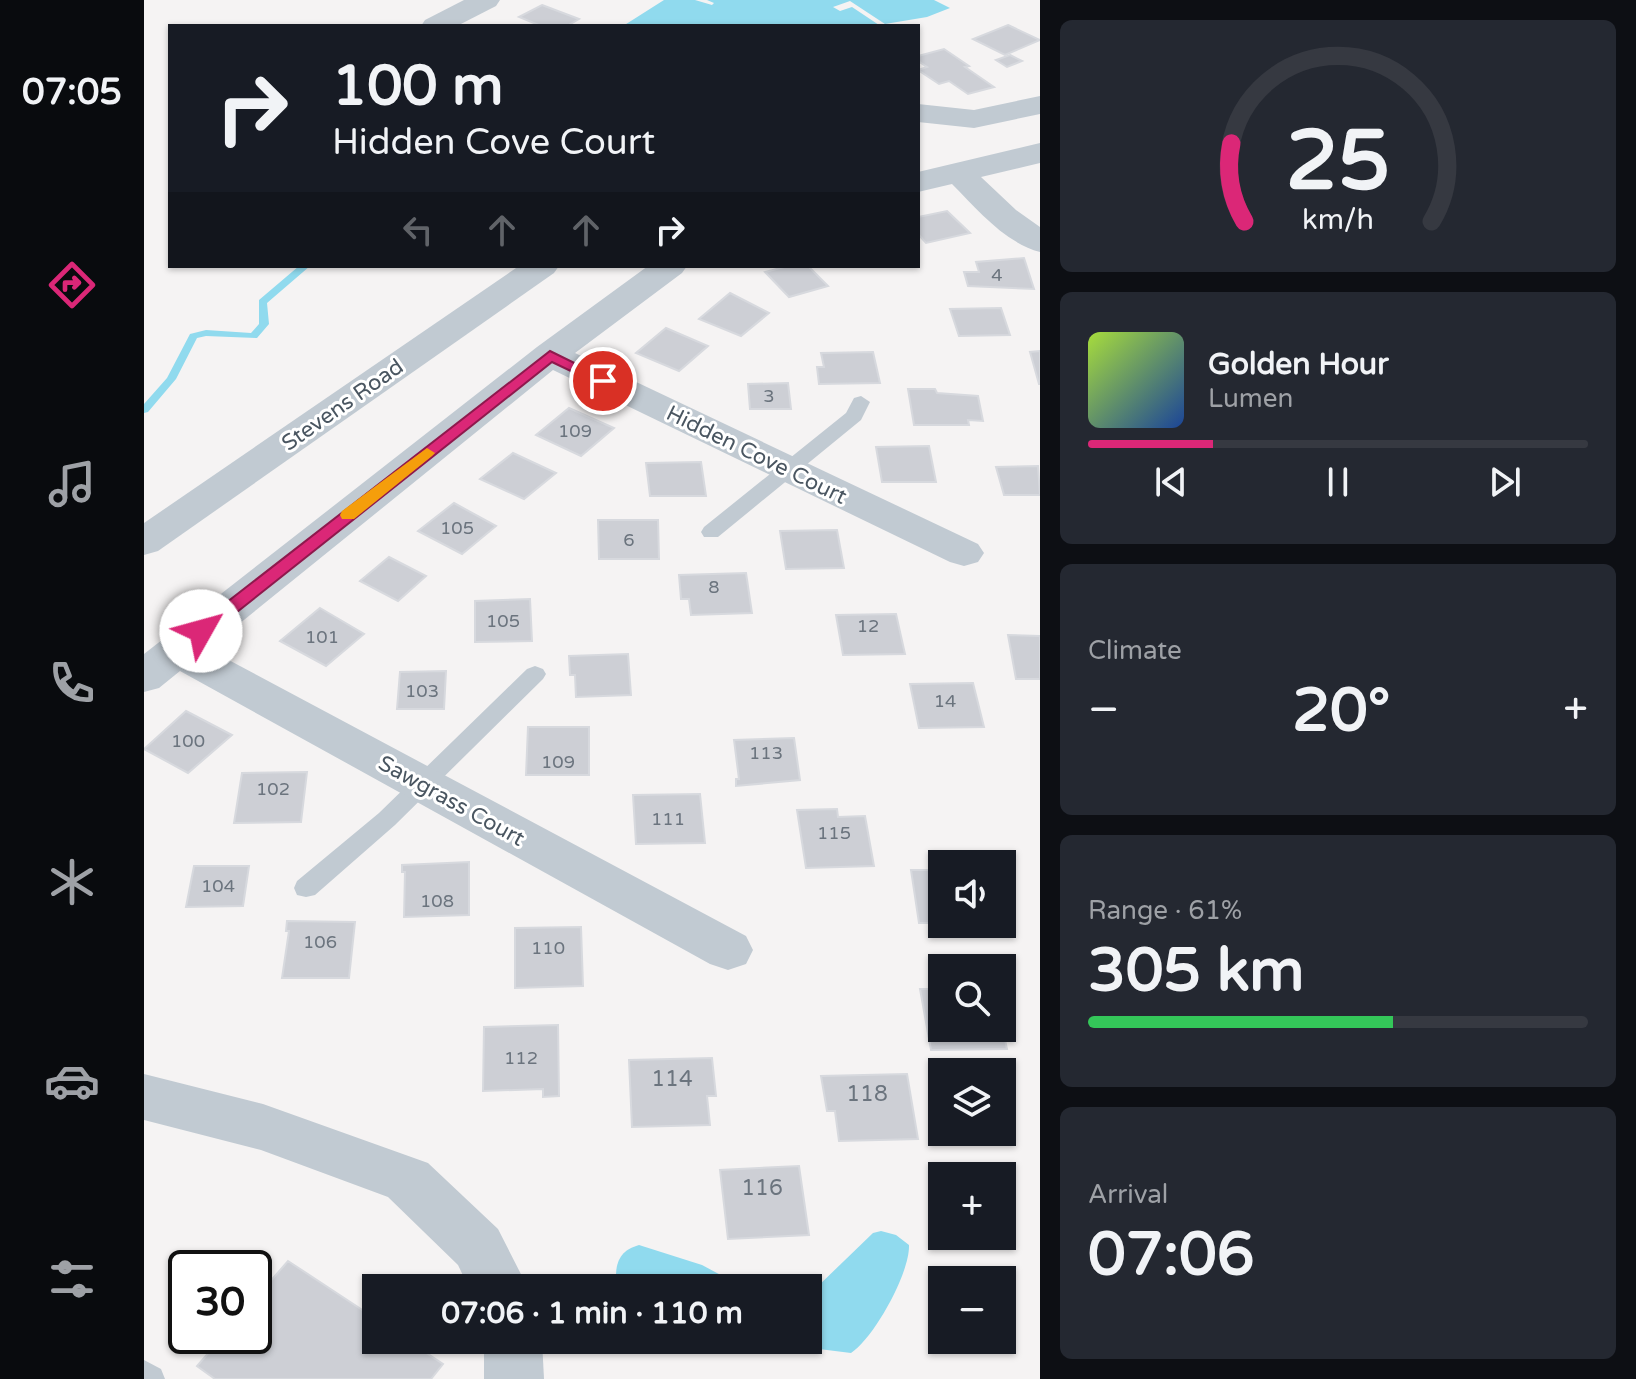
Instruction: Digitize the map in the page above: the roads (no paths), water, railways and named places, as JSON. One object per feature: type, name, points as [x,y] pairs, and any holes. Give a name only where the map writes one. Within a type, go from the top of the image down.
[{"type":"street","points":[[439,24],[486,0]]},
{"type":"street","points":[[920,113],[974,119],[1040,105]]},
{"type":"street","points":[[920,182],[1040,153]]},
{"type":"street","points":[[959,173],[1004,217],[1040,242]]},
{"type":"street","name":"Stevens Road","points":[[144,542],[539,268]]},
{"type":"street","points":[[160,664],[550,355],[667,268]]},
{"type":"street","name":"Hidden Cove Court","points":[[550,355],[964,553]]},
{"type":"street","name":"Sawgrass Court","points":[[160,664],[423,784],[728,950]]},
{"type":"street","points":[[144,1097],[263,1127],[408,1180],[478,1247],[492,1274]]},
{"type":"street","points":[[513,1354],[514,1379]]},
{"type":"lane","points":[[711,532],[854,416],[861,402]]},
{"type":"lane","points":[[306,888],[423,784],[535,674]]},
{"type":"lane","points":[[144,1374],[150,1379]]},
{"type":"water","points":[[664,0],[695,0],[712,5],[714,3],[707,0],[934,0],[950,8],[927,17],[885,24],[850,1],[833,7],[840,11],[852,7],[878,24],[626,24]]},
{"type":"water","points":[[881,1231],[896,1235],[909,1245],[904,1272],[897,1288],[880,1320],[851,1353],[822,1349],[822,1282],[873,1233]]},
{"type":"water","points":[[639,1245],[702,1265],[719,1274],[616,1274],[622,1256]]},
{"type":"waterway","points":[[144,410],[171,379],[193,336],[206,333],[254,336],[264,324],[262,302],[303,268]]}]
